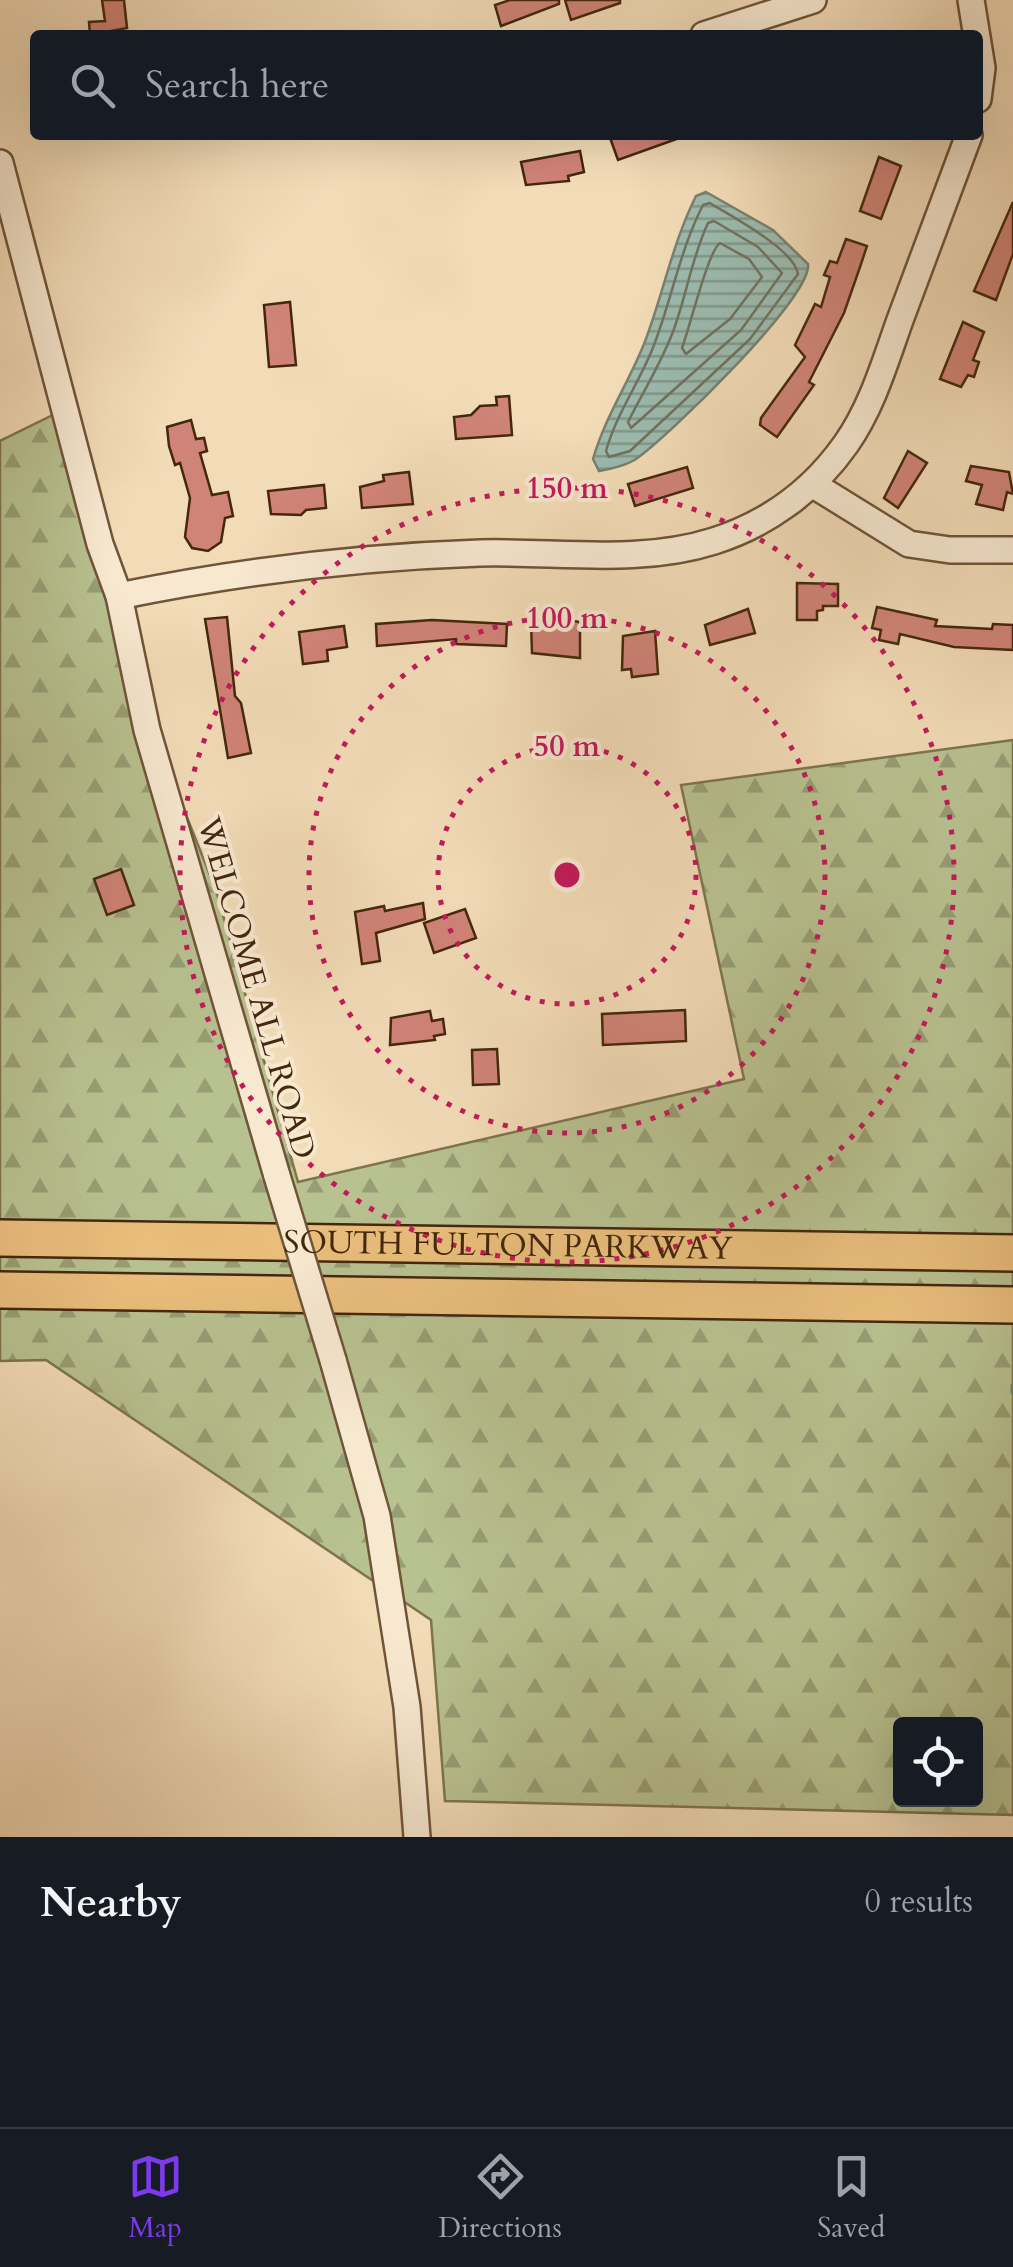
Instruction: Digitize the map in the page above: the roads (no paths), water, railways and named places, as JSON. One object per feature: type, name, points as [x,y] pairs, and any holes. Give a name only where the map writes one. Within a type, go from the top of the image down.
[{"type":"highway","name":"SOUTH FULTON PARKWAY","points":[[0,1238],[1013,1253]]},
{"type":"highway","name":"SOUTH FULTON PARKWAY","points":[[0,1290],[1013,1304]]},
{"type":"street","points":[[720,30],[813,0]]},
{"type":"street","points":[[972,0],[976,30]]},
{"type":"street","points":[[119,596],[186,582],[394,559],[479,553],[632,554],[690,547],[740,531],[780,510],[812,484],[846,444],[872,397],[967,140]]},
{"type":"street","name":"WELCOME ALL ROAD","points":[[0,162],[100,544],[119,596],[148,730],[377,1516],[407,1706],[417,1837]]},
{"type":"street","points":[[812,484],[909,544],[950,550],[1013,550]]},
{"type":"water","points":[[706,192],[773,230],[808,264],[803,281],[788,305],[736,366],[677,424],[636,459],[599,471],[593,459],[598,444],[644,344],[688,214],[696,196]]},
{"type":"waterway","points":[[1013,1386],[1013,1392]]}]
